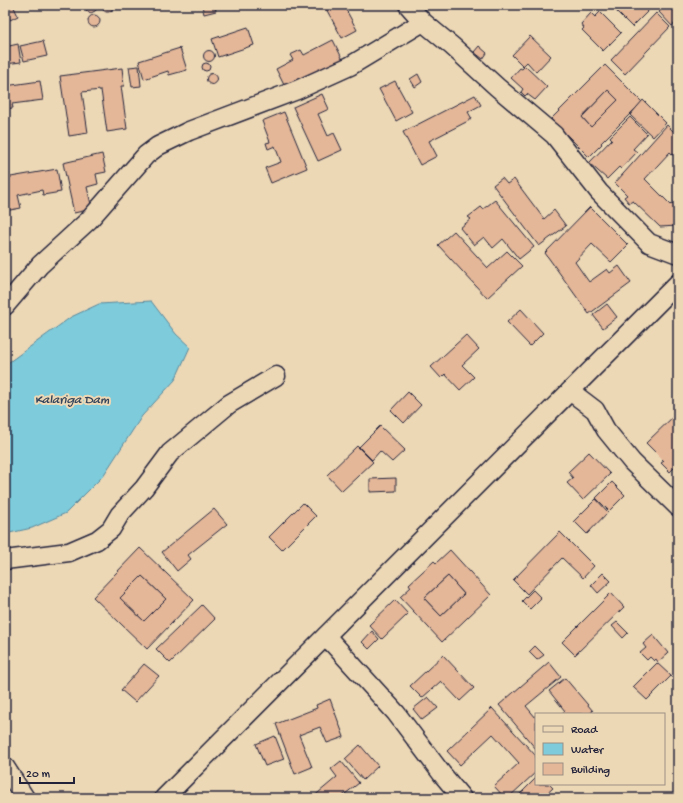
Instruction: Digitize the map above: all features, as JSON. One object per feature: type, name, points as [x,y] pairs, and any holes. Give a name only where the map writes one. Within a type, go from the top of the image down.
[{"type":"street","points":[[408,5],[422,22],[452,46],[497,87],[554,135],[599,192],[648,242],[678,254]]},
{"type":"street","points":[[5,306],[40,266],[89,220],[146,155],[158,146],[189,131],[297,90],[350,66],[422,22]]},
{"type":"street","points":[[164,798],[678,283]]},
{"type":"street","points":[[5,560],[69,552],[97,540],[111,529],[120,514],[144,488],[170,453],[228,404],[276,376]]},
{"type":"street","points":[[570,391],[595,410],[606,430],[632,462],[678,507]]},
{"type":"street","points":[[326,636],[396,713],[462,798]]},
{"type":"street","points":[[5,767],[25,798]]},
{"type":"water","name":"Kalariga Dam","points":[[151,301],[176,334],[190,347],[175,380],[142,416],[103,476],[66,513],[32,528],[5,534],[5,365],[71,317],[99,304]]},
{"type":"building","points":[[13,5],[18,16],[10,20],[5,9]]},
{"type":"building","points":[[84,5],[98,5],[98,8],[91,13],[87,11]]},
{"type":"building","points":[[103,5],[113,5],[112,10],[106,12],[103,10]]},
{"type":"building","points":[[202,5],[215,5],[216,11],[204,14]]},
{"type":"building","points":[[324,5],[345,5],[344,6],[357,30],[342,38]]},
{"type":"building","points":[[610,5],[654,5],[632,27]]},
{"type":"building","points":[[666,5],[678,5],[678,21],[672,26],[659,12]]},
{"type":"building","points":[[600,12],[621,33],[603,51],[582,30],[584,28],[581,24],[591,13],[595,17]]},
{"type":"building","points":[[656,13],[670,27],[625,74],[611,60]]},
{"type":"building","points":[[94,15],[98,17],[100,21],[98,25],[94,27],[90,25],[88,21],[90,17]]},
{"type":"building","points":[[248,27],[254,45],[218,57],[212,39]]},
{"type":"building","points":[[530,36],[551,56],[536,72],[527,62],[523,66],[512,55]]},
{"type":"building","points":[[333,40],[343,60],[286,89],[276,69],[293,60],[290,55],[301,50],[304,55]]},
{"type":"building","points":[[43,41],[47,56],[24,61],[20,46]]},
{"type":"building","points":[[18,44],[21,62],[5,64],[5,47]]},
{"type":"building","points":[[479,46],[487,53],[483,59],[474,52]]},
{"type":"building","points":[[180,48],[187,70],[169,75],[168,71],[144,79],[139,61]]},
{"type":"building","points":[[207,51],[211,51],[213,52],[213,60],[207,61],[204,58],[204,54]]},
{"type":"building","points":[[204,63],[208,63],[210,67],[208,71],[204,71],[202,69],[202,65]]},
{"type":"building","points":[[605,65],[642,102],[589,157],[551,119]],"holes":[[[608,90],[618,100],[591,127],[582,117]]]},
{"type":"building","points":[[139,66],[141,86],[132,87],[129,67]]},
{"type":"building","points":[[525,66],[547,87],[535,100],[527,94],[525,96],[521,92],[523,89],[511,78],[520,68],[522,69]]},
{"type":"building","points":[[122,68],[124,86],[121,86],[127,129],[107,132],[101,90],[82,92],[88,133],[69,136],[60,76]]},
{"type":"building","points":[[210,74],[214,74],[216,75],[216,83],[210,84],[207,81],[207,77]]},
{"type":"building","points":[[418,74],[422,82],[415,87],[410,79]]},
{"type":"building","points":[[40,81],[43,100],[12,104],[13,108],[5,109],[5,86]]},
{"type":"building","points":[[395,81],[412,112],[396,121],[379,89]]},
{"type":"building","points":[[608,90],[618,100],[591,127],[582,117]]},
{"type":"building","points":[[322,94],[329,109],[318,114],[328,136],[334,133],[342,150],[318,161],[293,107]]},
{"type":"building","points":[[475,95],[481,105],[468,112],[472,119],[429,141],[437,156],[420,165],[403,132]]},
{"type":"building","points":[[643,100],[666,123],[653,137],[630,115]]},
{"type":"building","points":[[284,112],[307,168],[271,183],[265,168],[281,162],[275,146],[268,149],[266,143],[270,142],[262,121]]},
{"type":"building","points":[[630,117],[647,134],[633,149],[637,152],[621,169],[619,167],[607,179],[589,163],[612,139],[610,137]]},
{"type":"building","points":[[667,125],[678,136],[678,160],[670,152],[645,179],[671,205],[678,198],[678,226],[660,227],[633,201],[629,203],[624,197],[627,195],[615,183]]},
{"type":"building","points":[[102,154],[106,172],[96,174],[98,184],[87,187],[92,209],[74,213],[63,163]]},
{"type":"building","points":[[57,169],[61,192],[43,195],[42,190],[18,195],[21,208],[5,211],[5,178]]},
{"type":"building","points":[[502,178],[507,184],[514,179],[544,219],[554,210],[566,226],[539,246],[493,185]]},
{"type":"building","points":[[495,200],[534,247],[519,259],[503,239],[493,248],[484,237],[474,245],[460,228],[471,219],[468,217],[481,207],[483,209]]},
{"type":"building","points":[[590,207],[628,245],[611,262],[592,244],[575,262],[589,282],[607,269],[610,273],[619,266],[631,283],[589,314],[545,253]]},
{"type":"building","points":[[454,231],[488,268],[507,251],[522,266],[487,298],[438,245]]},
{"type":"building","points":[[607,304],[617,317],[603,328],[593,315]]},
{"type":"building","points":[[521,309],[543,333],[530,346],[507,322]]},
{"type":"building","points":[[466,335],[479,349],[462,365],[474,377],[460,390],[445,374],[441,378],[431,367]]},
{"type":"building","points":[[408,392],[421,405],[404,423],[391,410]]},
{"type":"building","points":[[678,412],[678,464],[670,472],[661,463],[664,461],[646,443]]},
{"type":"building","points":[[380,426],[405,450],[392,462],[380,451],[372,460],[359,447]]},
{"type":"building","points":[[357,446],[373,462],[342,491],[327,475]]},
{"type":"building","points":[[589,452],[610,474],[583,500],[567,483],[573,478],[568,472]]},
{"type":"building","points":[[396,478],[396,491],[370,492],[370,479]]},
{"type":"building","points":[[612,482],[625,495],[609,511],[596,498]]},
{"type":"building","points":[[596,499],[608,512],[587,534],[574,521]]},
{"type":"building","points":[[303,503],[316,516],[282,550],[269,537]]},
{"type":"building","points":[[214,509],[227,524],[188,555],[191,559],[177,571],[162,552]]},
{"type":"building","points":[[560,532],[594,566],[583,578],[562,558],[527,594],[513,580]]},
{"type":"building","points":[[140,548],[194,600],[147,649],[93,597]],"holes":[[[142,576],[166,599],[144,621],[120,598]]]},
{"type":"building","points":[[450,550],[491,595],[442,642],[400,597],[411,587],[409,584],[434,561],[436,563]],"holes":[[[448,576],[464,594],[441,616],[424,598]]]},
{"type":"building","points":[[603,573],[611,581],[598,593],[591,585]]},
{"type":"building","points":[[142,576],[166,599],[144,621],[120,598]]},
{"type":"building","points":[[448,576],[464,594],[441,616],[424,598]]},
{"type":"building","points":[[533,590],[541,598],[530,609],[522,601]]},
{"type":"building","points":[[611,593],[624,607],[575,655],[562,642]]},
{"type":"building","points":[[395,600],[408,614],[382,639],[369,625]]},
{"type":"building","points":[[202,605],[215,619],[170,663],[156,649]]},
{"type":"building","points":[[617,622],[628,633],[623,638],[612,626]]},
{"type":"building","points":[[372,631],[379,639],[369,649],[362,642]]},
{"type":"building","points":[[653,635],[668,653],[658,662],[656,659],[654,661],[650,657],[647,660],[640,653],[646,648],[643,644]]},
{"type":"building","points":[[535,646],[544,655],[537,660],[529,652]]},
{"type":"building","points":[[443,655],[474,688],[460,701],[441,681],[422,698],[410,686]]},
{"type":"building","points":[[549,662],[561,677],[526,706],[535,717],[535,748],[499,705]]},
{"type":"building","points":[[657,663],[671,676],[647,700],[633,687]]},
{"type":"building","points":[[144,664],[159,676],[135,702],[121,690]]},
{"type":"building","points":[[565,678],[593,711],[590,713],[562,713],[565,711],[549,691]]},
{"type":"building","points":[[428,697],[438,708],[422,720],[413,709]]},
{"type":"building","points":[[330,699],[344,737],[327,743],[320,727],[299,735],[312,767],[295,774],[276,724],[317,708],[316,705]]},
{"type":"building","points":[[492,708],[535,755],[535,773],[508,798],[505,798],[494,786],[519,763],[493,734],[460,765],[447,751]]},
{"type":"building","points":[[275,736],[284,759],[265,766],[256,744]]},
{"type":"building","points":[[360,745],[378,766],[363,780],[345,759]]},
{"type":"building","points":[[341,761],[359,783],[340,798],[312,798],[337,777],[331,769]]},
{"type":"building","points":[[535,779],[535,785],[550,785],[553,788],[542,798],[516,798]]},
{"type":"building","points":[[499,793],[503,798],[493,798]]}]
